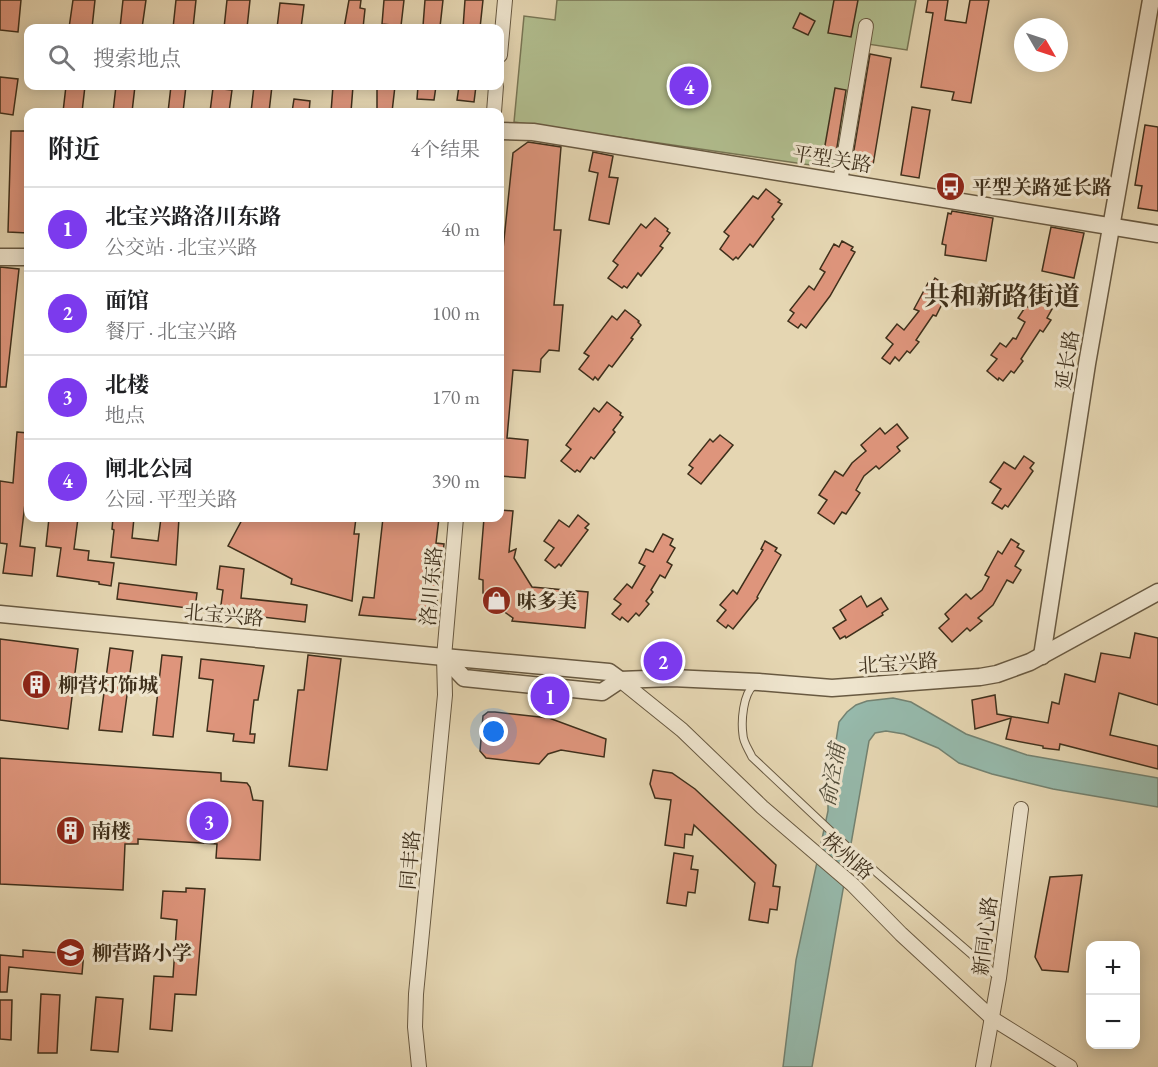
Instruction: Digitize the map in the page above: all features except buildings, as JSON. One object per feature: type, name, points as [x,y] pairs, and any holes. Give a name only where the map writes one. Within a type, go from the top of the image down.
[{"type":"street","points":[[503,24],[505,0]]},
{"type":"street","name":"延长路","points":[[1042,656],[1110,228],[1150,0]]},
{"type":"street","points":[[840,182],[867,26]]},
{"type":"street","points":[[494,108],[496,90]]},
{"type":"street","name":"平型关路","points":[[504,131],[533,132],[1110,228],[1158,234]]},
{"type":"street","points":[[0,257],[24,257]]},
{"type":"street","name":"洛川东路","points":[[444,657],[456,522]]},
{"type":"street","name":"北宝兴路","points":[[0,615],[609,672],[620,680],[672,678],[832,688],[963,679],[997,674],[1042,656],[1158,592]]},
{"type":"street","name":"同丰路","points":[[419,1067],[415,1027],[416,994],[444,706],[446,672],[444,657]]},
{"type":"street","name":"株州路","points":[[620,680],[682,730],[762,807],[853,885],[993,1019],[1070,1067]]},
{"type":"street","name":"新同心路","points":[[983,1067],[993,1019],[1021,809]]},
{"type":"lane","points":[[759,682],[749,689],[743,715],[742,737],[753,757],[854,853],[999,978]]},
{"type":"green space","points":[[557,0],[916,0],[907,50],[868,44],[845,170],[514,122],[524,16],[555,20]]},
{"type":"water","name":"俞泾浦","points":[[893,698],[911,702],[966,734],[1027,755],[1158,778],[1158,807],[1053,789],[992,774],[959,763],[938,748],[904,734],[886,731],[875,733],[869,741],[812,1067],[783,1067],[796,960],[828,811],[828,791],[839,722],[856,705],[867,701]]},
{"type":"place","name":"闸北公园","points":[[689,86]]},
{"type":"place","name":"平型关路延长路","points":[[951,187]]},
{"type":"place","name":"味多美","points":[[496,601]]},
{"type":"place","name":"面馆","points":[[663,661]]},
{"type":"place","name":"柳营灯饰城","points":[[37,685]]},
{"type":"place","name":"北宝兴路洛川东路","points":[[550,696]]},
{"type":"place","name":"北楼","points":[[209,821]]},
{"type":"place","name":"南楼","points":[[70,831]]},
{"type":"place","name":"柳营路小学","points":[[71,953]]},
{"type":"district","name":"共和新路街道","points":[[1002,296]]}]
